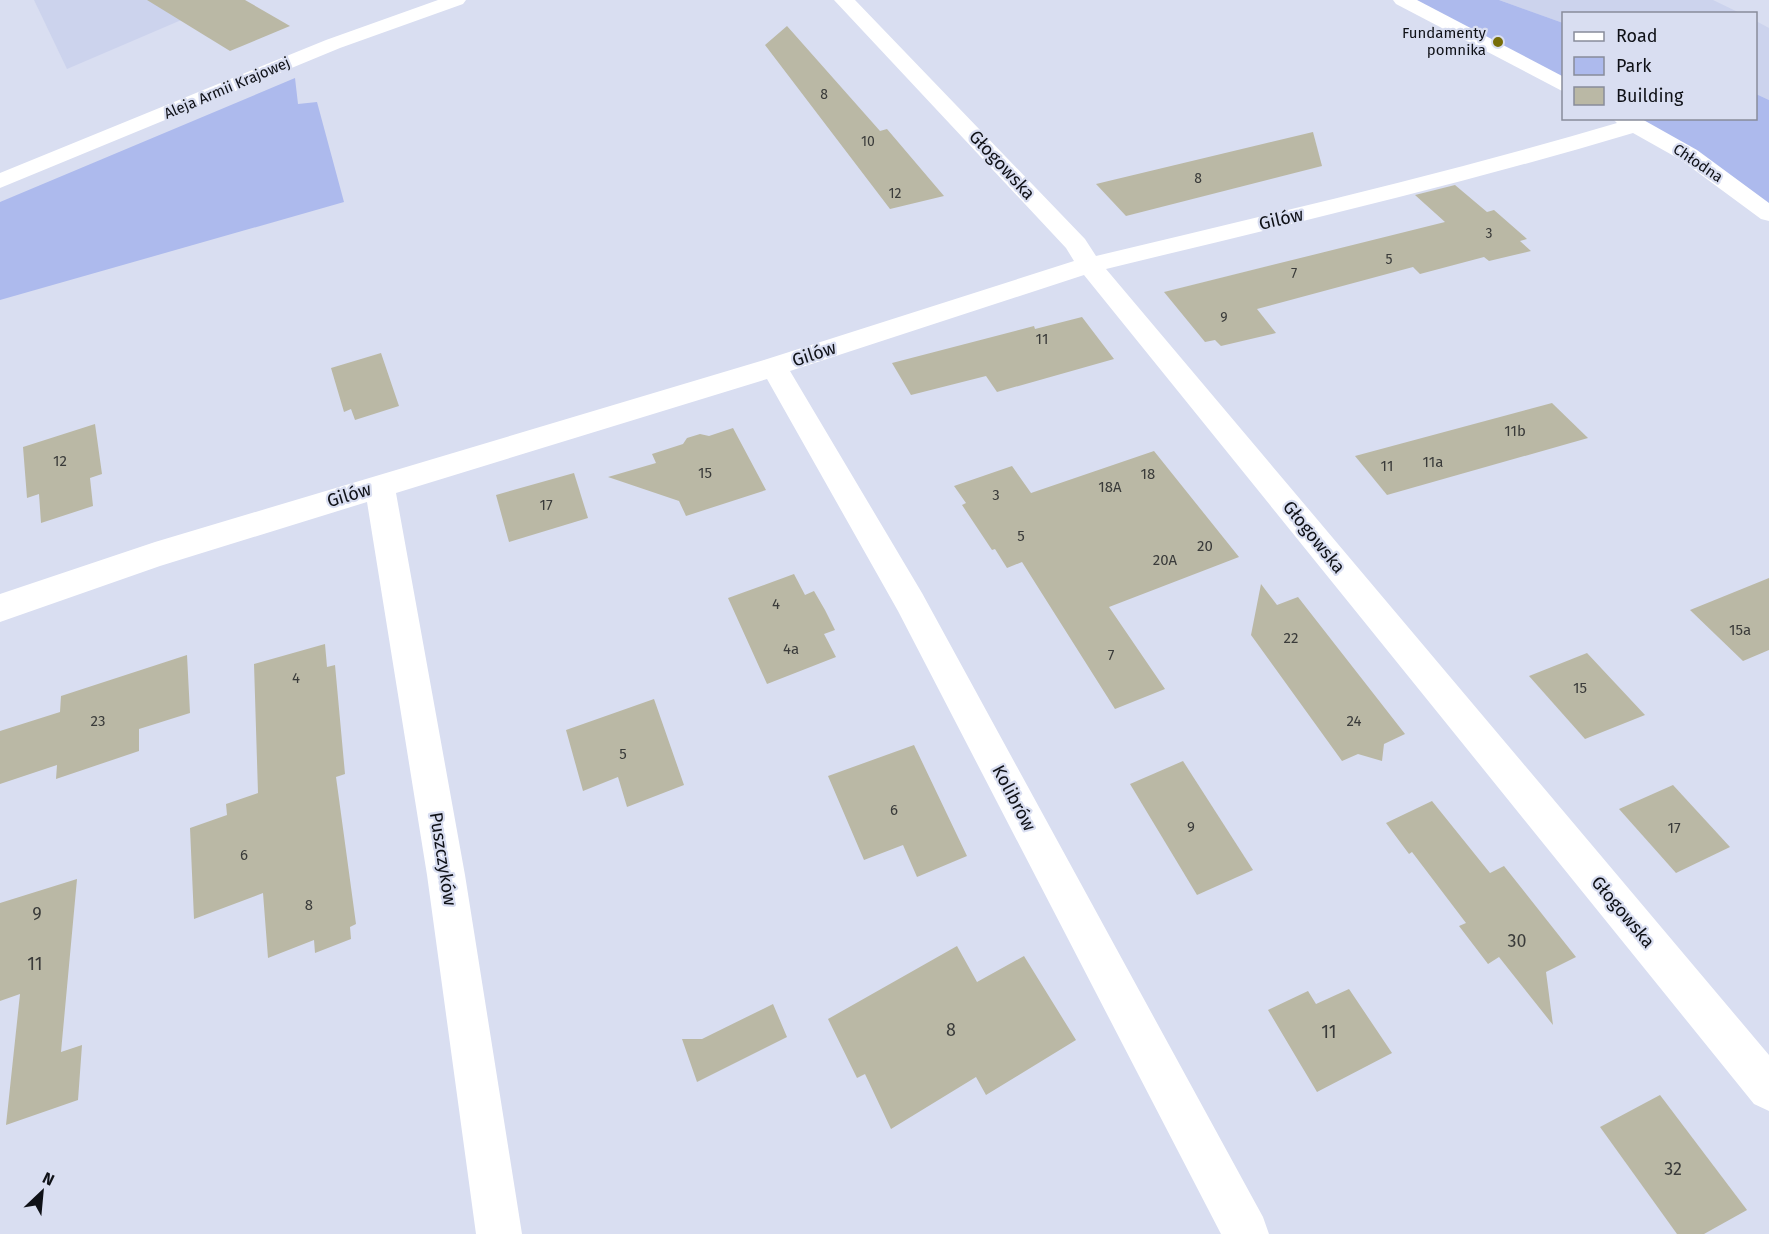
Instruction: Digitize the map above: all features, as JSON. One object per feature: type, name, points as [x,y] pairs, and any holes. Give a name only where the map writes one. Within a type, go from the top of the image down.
[{"type":"street","name":"Aleja Armii Krajowej","points":[[0,181],[333,44],[456,0]]},
{"type":"street","name":"Głogowska","points":[[843,0],[1076,244],[1089,265],[1769,1089]]},
{"type":"street","points":[[1404,0],[1562,85]]},
{"type":"street","name":"Gilów","points":[[0,608],[155,555],[774,366],[1089,265],[1369,198],[1541,153],[1629,122]]},
{"type":"street","name":"Chłodna","points":[[1629,122],[1689,155],[1769,214]]},
{"type":"street","name":"Kolibrów","points":[[774,366],[910,602],[1246,1234]]},
{"type":"street","name":"Puszczyków","points":[[379,485],[446,875],[499,1234]]},
{"type":"shaded area","points":[[34,0],[228,0],[67,69]]},
{"type":"shaded area","points":[[1499,0],[1713,0],[1738,12],[1562,12],[1562,23]]},
{"type":"shaded area","points":[[1757,22],[1769,28],[1769,100],[1757,94]]},
{"type":"green space","points":[[1416,0],[1499,0],[1562,23],[1562,79]]},
{"type":"green space","points":[[295,78],[298,104],[317,102],[344,202],[0,300],[0,202]]},
{"type":"green space","points":[[1757,94],[1769,100],[1769,208],[1637,120],[1757,120]]},
{"type":"building","points":[[147,0],[245,0],[290,26],[230,51]]},
{"type":"building","points":[[787,26],[880,131],[887,129],[944,196],[890,209],[765,45]]},
{"type":"building","points":[[1313,132],[1322,166],[1126,216],[1096,184]]},
{"type":"building","points":[[1455,185],[1487,212],[1494,210],[1527,239],[1520,241],[1531,251],[1489,261],[1484,257],[1420,274],[1413,267],[1257,309],[1276,333],[1221,346],[1215,340],[1205,342],[1164,292],[1445,222],[1415,195]]},
{"type":"building","points":[[1082,317],[1114,359],[997,392],[986,376],[911,395],[892,363],[1034,326],[1035,329]]},
{"type":"building","points":[[381,353],[399,406],[355,420],[351,409],[344,412],[331,368]]},
{"type":"building","points":[[1552,403],[1588,438],[1387,495],[1355,456]]},
{"type":"building","points":[[95,424],[102,474],[90,478],[93,506],[41,523],[39,494],[27,498],[23,447]]},
{"type":"building","points":[[733,428],[766,490],[686,516],[679,501],[608,477],[656,463],[652,454],[683,444],[687,438],[700,434],[709,436]]},
{"type":"building","points":[[1154,451],[1239,557],[1109,607],[1165,689],[1115,709],[1022,562],[1007,568],[962,505],[966,503],[954,486],[1012,466],[1031,493]]},
{"type":"building","points":[[574,473],[588,518],[509,542],[496,495]]},
{"type":"building","points":[[794,574],[805,595],[814,591],[825,610],[835,630],[824,634],[836,657],[767,684],[728,598]]},
{"type":"building","points":[[1769,578],[1769,650],[1743,661],[1690,610]]},
{"type":"building","points":[[1261,584],[1277,605],[1298,597],[1405,734],[1384,744],[1382,761],[1358,754],[1342,761],[1251,635]]},
{"type":"building","points":[[325,644],[327,667],[335,665],[345,774],[336,777],[356,924],[350,927],[351,939],[315,953],[314,940],[268,958],[263,893],[194,919],[190,828],[227,815],[226,804],[258,793],[254,664]]},
{"type":"building","points":[[1587,653],[1645,715],[1585,739],[1529,676]]},
{"type":"building","points":[[187,655],[190,713],[139,729],[139,751],[56,779],[57,765],[0,784],[0,731],[60,712],[61,696]]},
{"type":"building","points":[[654,699],[684,785],[627,807],[618,777],[583,791],[566,730]]},
{"type":"building","points":[[914,745],[967,856],[917,877],[903,845],[864,860],[828,776]]},
{"type":"building","points":[[1183,761],[1253,870],[1197,895],[1130,784]]},
{"type":"building","points":[[1673,785],[1730,847],[1676,873],[1619,809]]},
{"type":"building","points":[[1432,801],[1490,873],[1504,866],[1576,957],[1546,972],[1553,1025],[1499,957],[1488,964],[1459,926],[1466,923],[1412,852],[1409,854],[1386,823]]},
{"type":"building","points":[[77,879],[61,1052],[82,1045],[78,1100],[6,1125],[20,994],[0,1001],[0,903]]},
{"type":"building","points":[[957,946],[977,982],[1024,956],[1076,1040],[986,1095],[976,1077],[891,1129],[865,1074],[857,1078],[828,1019]]},
{"type":"building","points":[[1349,989],[1392,1053],[1317,1092],[1268,1010],[1308,991],[1316,1004]]},
{"type":"building","points":[[773,1004],[787,1037],[697,1082],[682,1039],[702,1039]]},
{"type":"building","points":[[1660,1095],[1747,1210],[1704,1234],[1677,1234],[1600,1127]]},
{"type":"place","name":"Fundamenty pomnika","points":[[1498,42]]}]
